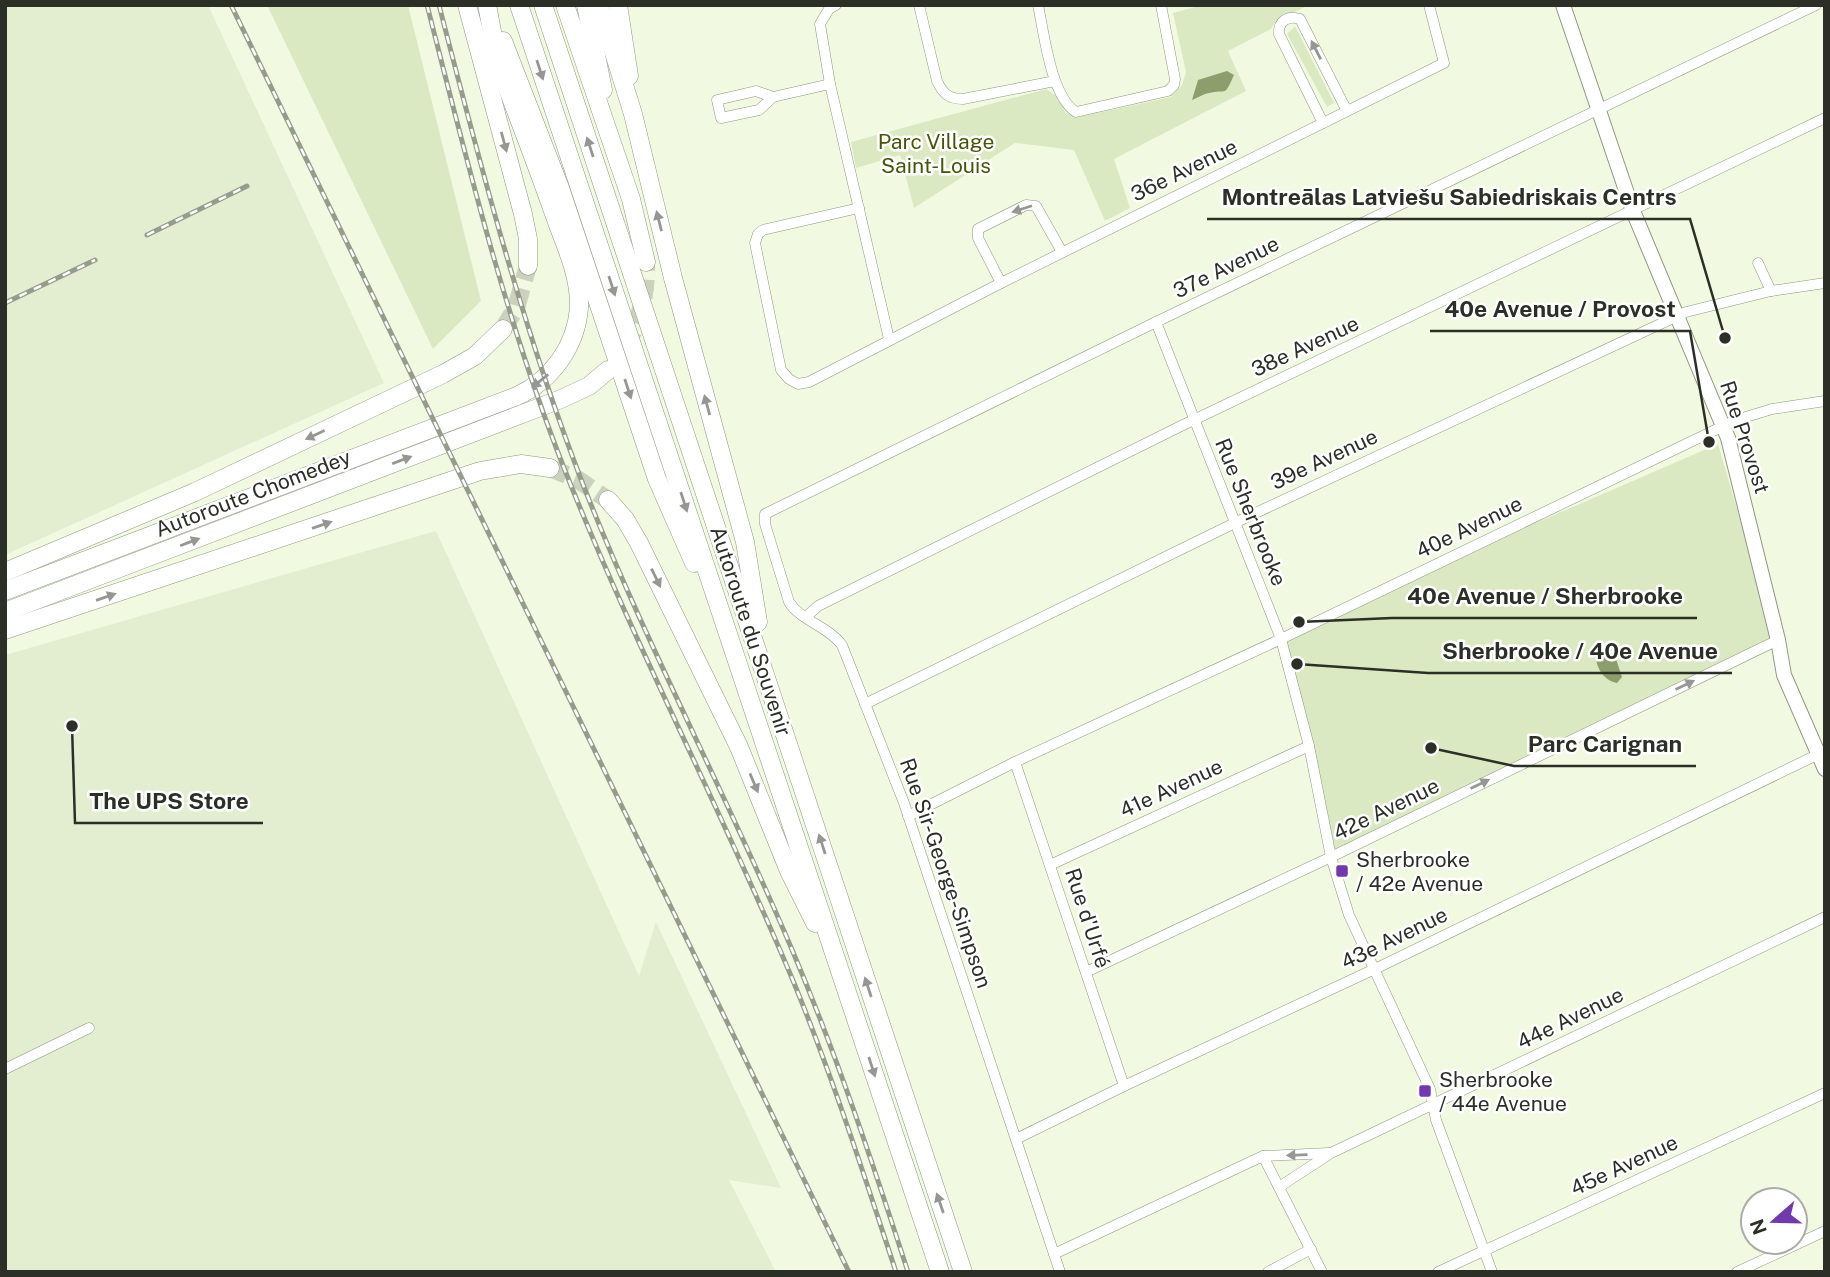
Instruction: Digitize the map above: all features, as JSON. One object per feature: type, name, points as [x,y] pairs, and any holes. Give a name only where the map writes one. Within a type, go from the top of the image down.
[{"type":"highway","points":[[467,5],[523,214],[528,239],[528,266]]},
{"type":"highway","points":[[487,5],[519,77],[560,188],[657,478],[742,676]]},
{"type":"highway","name":"Autoroute Chomedey","points":[[5,591],[496,404],[530,389],[554,369],[566,352],[574,333],[579,304],[577,281],[502,75],[487,5]]},
{"type":"highway","name":"Autoroute du Souvenir","points":[[519,5],[940,1272]]},
{"type":"highway","name":"Autoroute du Souvenir","points":[[543,5],[768,677],[963,1272]]},
{"type":"highway","points":[[565,5],[635,214],[646,262]]},
{"type":"highway","points":[[602,7],[633,114],[673,278],[745,542],[768,677]]},
{"type":"highway","points":[[602,7],[617,158]]},
{"type":"highway","points":[[5,572],[195,492],[443,374],[475,356],[503,329]]},
{"type":"highway","name":"Autoroute Chomedey","points":[[5,612],[580,391],[608,370]]},
{"type":"highway","points":[[5,630],[480,471],[521,464],[550,468]]},
{"type":"highway","points":[[608,500],[625,519],[635,536],[739,747],[789,872],[843,979]]},
{"type":"street","points":[[836,5],[829,9],[820,24],[830,84],[889,339]]},
{"type":"street","points":[[919,5],[937,82],[942,92],[953,99],[1055,81]]},
{"type":"street","points":[[1038,5],[1055,81],[1068,107],[1076,111],[1168,91],[1174,85],[1161,5]]},
{"type":"street","name":"36e Avenue","points":[[859,208],[763,230],[758,234],[755,243],[781,370],[798,384],[809,382],[1001,282],[1444,63],[1429,5]]},
{"type":"street","name":"37e Avenue","points":[[768,512],[1816,5]]},
{"type":"street","name":"Rue Provost","points":[[1567,7],[1598,110],[1633,211],[1723,426],[1778,640],[1784,675],[1821,752],[1825,769]]},
{"type":"street","points":[[1323,123],[1279,34],[1283,21],[1293,17],[1300,19],[1347,111]]},
{"type":"street","points":[[773,97],[756,91],[717,100],[721,118],[759,110],[773,97],[830,84]]},
{"type":"street","name":"38e Avenue","points":[[806,617],[818,606],[1194,420],[1825,118]]},
{"type":"street","points":[[1001,282],[978,238],[978,229],[1026,205],[1036,206],[1062,252]]},
{"type":"street","points":[[1758,263],[1771,291]]},
{"type":"street","name":"39e Avenue","points":[[865,704],[1235,523],[1678,316],[1771,291],[1825,283]]},
{"type":"street","name":"Rue Sherbrooke","points":[[1156,322],[1282,639],[1309,746],[1331,857],[1349,915],[1430,1089],[1436,1120],[1492,1272]]},
{"type":"street","name":"40e Avenue","points":[[908,816],[1723,426],[1772,409],[1825,401]]},
{"type":"street","name":"Rue Sir-George-Simpson","points":[[768,512],[764,521],[788,599],[796,611],[831,632],[842,645],[865,704],[908,816],[1060,1272]]},
{"type":"street","name":"42e Avenue","points":[[1086,972],[1331,857],[1778,640]]},
{"type":"street","name":"41e Avenue","points":[[1050,865],[1309,746]]},
{"type":"street","name":"43e Avenue","points":[[1016,1139],[1373,970],[1821,752]]},
{"type":"street","name":"Rue d'Urfé","points":[[1016,762],[1124,1086]]},
{"type":"street","name":"44e Avenue","points":[[1279,1186],[1331,1153],[1825,917]]},
{"type":"street","points":[[5,1069],[89,1028]]},
{"type":"street","name":"45e Avenue","points":[[1438,1272],[1825,1093]]},
{"type":"street","name":"44e Avenue","points":[[1054,1254],[1263,1156],[1331,1153]]},
{"type":"street","points":[[1263,1156],[1322,1272]]},
{"type":"street","points":[[1737,1272],[1825,1231]]},
{"type":"street","points":[[1268,1272],[1311,1249]]},
{"type":"shaded area","points":[[5,5],[208,5],[384,383],[5,555]]},
{"type":"shaded area","points":[[1227,71],[1234,75],[1226,90],[1192,100],[1198,80]]},
{"type":"shaded area","points":[[436,531],[639,976],[656,922],[781,1188],[729,1180],[776,1272],[5,1272],[5,655]]},
{"type":"shaded area","points":[[1604,650],[1616,659],[1622,677],[1617,683],[1605,677],[1599,670],[1596,656]]},
{"type":"green space","points":[[267,5],[408,5],[481,301],[433,349]]},
{"type":"green space","name":"Parc Village Saint-Louis","points":[[1202,5],[1309,5],[1276,21],[1271,29],[1228,51],[1246,91],[1114,159],[1130,208],[1105,221],[1074,150],[1015,143],[914,208],[900,155],[856,168],[851,142],[1046,89],[1055,95],[1066,113],[1079,117],[1171,97],[1182,85],[1186,72],[1173,13]]},
{"type":"green space","points":[[1295,26],[1334,103],[1327,107],[1287,34]]},
{"type":"green space","points":[[1718,444],[1775,639],[1332,856],[1282,633]]},
{"type":"tunnel","points":[[625,348],[642,306],[646,262]]},
{"type":"tunnel","points":[[503,329],[516,308],[528,266]]},
{"type":"tunnel","points":[[550,468],[577,479],[608,500]]},
{"type":"railway","points":[[231,5],[849,1272]]},
{"type":"railway","points":[[427,5],[505,297],[564,468],[619,598],[794,983],[835,1091],[896,1272]]},
{"type":"railway","points":[[439,5],[504,248],[562,428],[608,546],[768,893],[809,991],[854,1110],[908,1272]]},
{"type":"railway","points":[[147,235],[247,186]]},
{"type":"railway","points":[[5,303],[95,260]]},
{"type":"place","name":"Montreālas Latviešu Sabiedriskais Centrs","points":[[1725,338]]},
{"type":"place","name":"40e Avenue / Provost","points":[[1709,442]]},
{"type":"place","name":"40e Avenue / Sherbrooke","points":[[1299,622]]},
{"type":"place","name":"Sherbrooke / 40e Avenue","points":[[1297,664]]},
{"type":"place","name":"The UPS Store","points":[[72,726]]},
{"type":"place","name":"Parc Carignan","points":[[1431,748]]},
{"type":"place","name":"Sherbrooke / 42e Avenue","points":[[1342,871]]},
{"type":"place","name":"Sherbrooke / 44e Avenue","points":[[1425,1091]]}]
